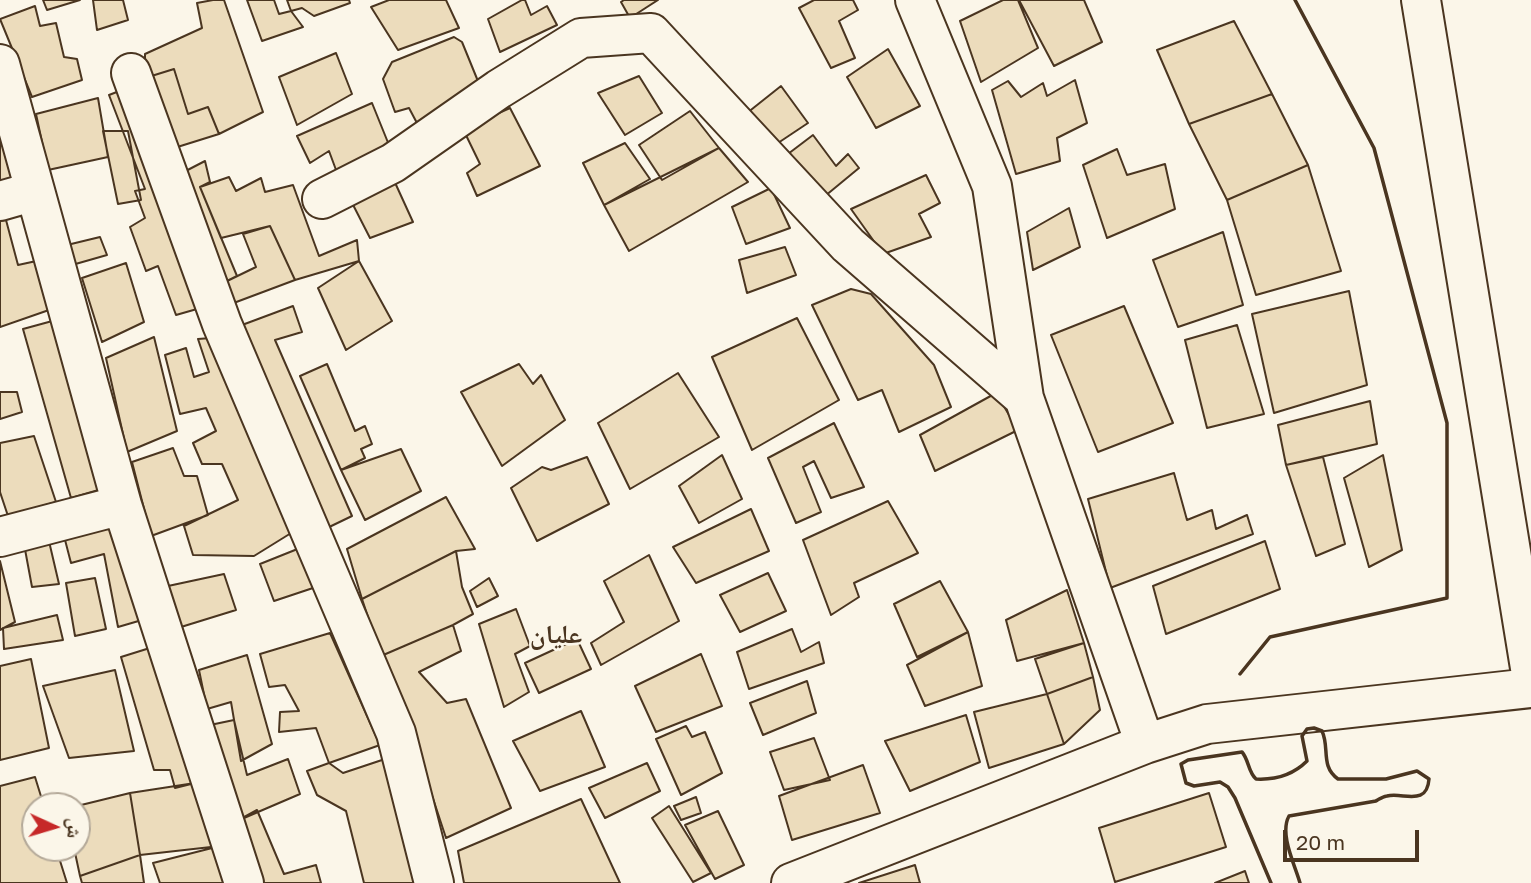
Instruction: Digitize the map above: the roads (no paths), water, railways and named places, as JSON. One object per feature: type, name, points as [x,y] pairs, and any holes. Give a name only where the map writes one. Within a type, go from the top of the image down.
[{"type":"street","points":[[915,0],[992,186],[1024,398],[1144,744]]},
{"type":"street","points":[[1421,0],[1531,674]]},
{"type":"street","points":[[321,199],[393,163],[499,89],[581,38],[651,33],[848,245],[1024,398]]},
{"type":"street","points":[[0,64],[17,196],[122,505],[244,883]]},
{"type":"street","points":[[131,73],[222,324],[396,733],[434,883]]},
{"type":"street","points":[[0,537],[122,505]]},
{"type":"street","points":[[790,883],[1144,744],[1207,724],[1531,688]]},
{"type":"district","name":"عليان","points":[[556,635]]}]
